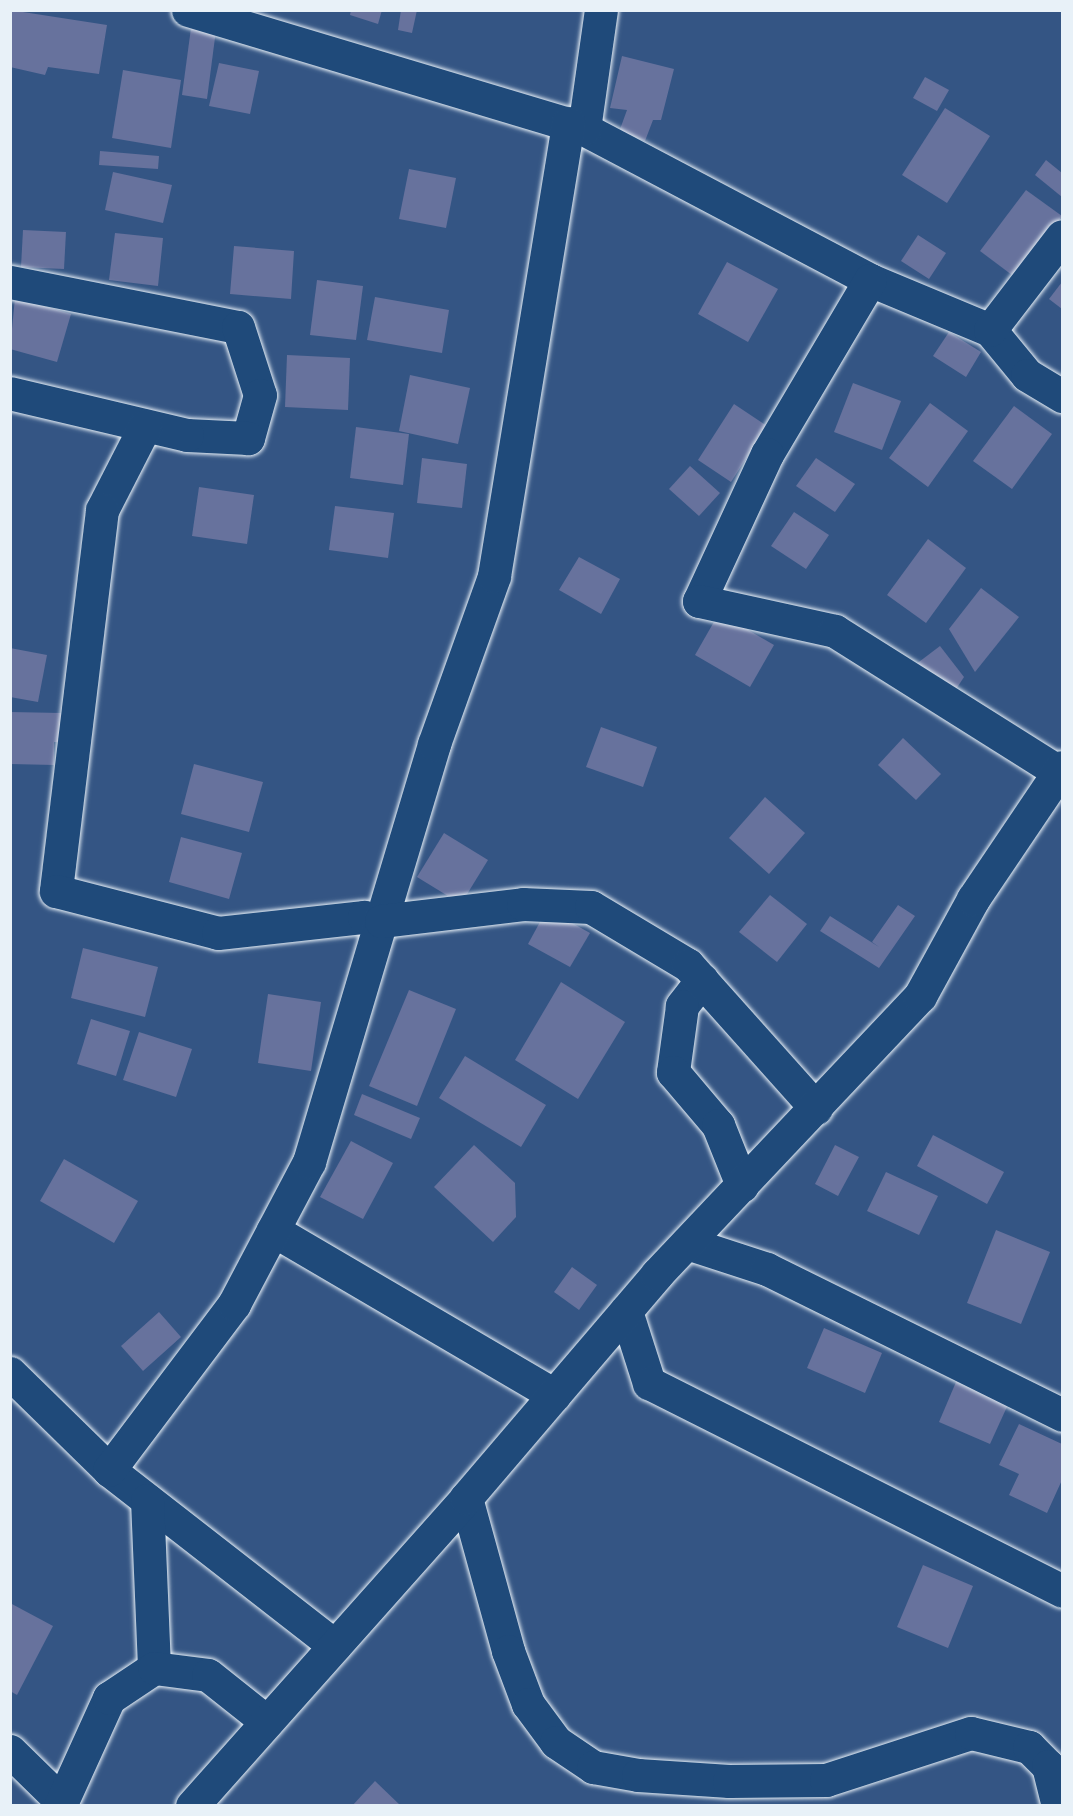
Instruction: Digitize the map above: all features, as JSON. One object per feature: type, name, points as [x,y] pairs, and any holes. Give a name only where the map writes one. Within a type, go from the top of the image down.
[{"type":"street","points":[[188,10],[576,126],[870,280],[990,330],[1027,375],[1062,396]]},
{"type":"street","points":[[109,1470],[234,1304],[309,1162],[434,744],[494,576],[576,126],[601,10]]},
{"type":"street","points":[[990,330],[1062,236]]},
{"type":"street","points":[[192,1806],[466,1498],[687,1243],[921,996],[973,899],[1060,769],[835,631],[699,601],[767,454],[870,280]]},
{"type":"street","points":[[10,282],[238,327],[260,395],[248,438],[187,435],[10,393]]},
{"type":"street","points":[[145,426],[102,510],[56,891],[218,933],[364,917],[381,921],[523,904],[591,908],[688,964],[816,1108]]},
{"type":"street","points":[[702,980],[682,1006],[673,1072],[718,1125],[742,1185]]},
{"type":"street","points":[[273,1230],[554,1395]]},
{"type":"street","points":[[687,1243],[767,1269],[1062,1415]]},
{"type":"street","points":[[626,1311],[649,1383],[1062,1592]]},
{"type":"street","points":[[10,1373],[109,1470],[335,1646]]},
{"type":"street","points":[[466,1498],[508,1651],[528,1704],[556,1742],[593,1767],[638,1775],[729,1781],[826,1780],[971,1733],[1029,1747],[1048,1766],[1058,1806]]},
{"type":"street","points":[[147,1500],[154,1668]]},
{"type":"street","points":[[10,1751],[61,1804],[109,1698],[154,1668],[208,1675],[267,1722]]},
{"type":"building","points":[[10,10],[107,25],[99,74],[48,67],[45,75],[10,67]]},
{"type":"building","points":[[351,10],[382,10],[378,24],[350,15]]},
{"type":"building","points":[[401,10],[417,10],[412,33],[398,30]]},
{"type":"building","points":[[191,28],[216,30],[207,99],[182,95]]},
{"type":"building","points":[[622,56],[674,69],[661,120],[653,120],[645,141],[619,132],[627,110],[610,108]]},
{"type":"building","points":[[219,63],[259,71],[250,114],[209,106]]},
{"type":"building","points":[[123,70],[181,80],[171,148],[112,138]]},
{"type":"building","points":[[925,77],[949,90],[937,111],[913,98]]},
{"type":"building","points":[[945,108],[990,136],[947,203],[902,175]]},
{"type":"building","points":[[100,151],[159,156],[158,169],[99,165]]},
{"type":"building","points":[[1046,160],[1062,173],[1062,197],[1035,175]]},
{"type":"building","points":[[409,169],[456,178],[446,228],[399,219]]},
{"type":"building","points":[[113,172],[172,185],[163,223],[105,210]]},
{"type":"building","points":[[1026,190],[1062,216],[1016,278],[980,251]]},
{"type":"building","points":[[23,230],[66,232],[64,269],[21,267]]},
{"type":"building","points":[[115,233],[163,238],[158,286],[109,280]]},
{"type":"building","points":[[918,235],[946,253],[929,279],[901,261]]},
{"type":"building","points":[[234,246],[294,251],[291,299],[230,294]]},
{"type":"building","points":[[727,262],[778,289],[748,342],[698,314]]},
{"type":"building","points":[[317,280],[363,286],[356,340],[310,335]]},
{"type":"building","points":[[1062,282],[1062,309],[1049,299]]},
{"type":"building","points":[[375,297],[449,310],[442,353],[367,340]]},
{"type":"building","points":[[15,298],[71,314],[57,362],[10,349]]},
{"type":"building","points":[[949,332],[981,352],[966,377],[933,356]]},
{"type":"building","points":[[287,355],[350,358],[348,410],[285,407]]},
{"type":"building","points":[[410,375],[470,388],[458,444],[399,431]]},
{"type":"building","points":[[853,383],[901,401],[882,450],[834,432]]},
{"type":"building","points":[[930,403],[968,431],[928,487],[889,458]]},
{"type":"building","points":[[734,404],[767,426],[731,482],[698,460]]},
{"type":"building","points":[[1014,406],[1052,434],[1012,489],[973,461]]},
{"type":"building","points":[[356,427],[409,434],[403,485],[350,478]]},
{"type":"building","points":[[422,458],[467,464],[462,508],[417,503]]},
{"type":"building","points":[[816,458],[855,484],[835,512],[796,486]]},
{"type":"building","points":[[690,466],[720,493],[699,516],[669,489]]},
{"type":"building","points":[[199,487],[254,495],[247,544],[192,536]]},
{"type":"building","points":[[335,506],[394,513],[388,558],[329,550]]},
{"type":"building","points":[[794,512],[829,535],[806,569],[771,546]]},
{"type":"building","points":[[928,539],[966,568],[926,623],[887,595]]},
{"type":"building","points":[[579,557],[620,579],[601,614],[559,590]]},
{"type":"building","points":[[981,588],[1019,617],[975,672],[949,629]]},
{"type":"building","points":[[719,613],[774,645],[750,687],[695,655]]},
{"type":"building","points":[[940,646],[964,677],[947,703],[903,674]]},
{"type":"building","points":[[10,648],[47,655],[38,702],[10,697]]},
{"type":"building","points":[[10,712],[62,713],[62,742],[54,742],[54,765],[10,764]]},
{"type":"building","points":[[601,727],[657,747],[643,787],[586,767]]},
{"type":"building","points":[[903,738],[941,774],[916,800],[878,765]]},
{"type":"building","points":[[194,764],[263,782],[249,832],[181,814]]},
{"type":"building","points":[[765,797],[805,833],[769,874],[729,838]]},
{"type":"building","points":[[444,833],[488,860],[461,904],[417,877]]},
{"type":"building","points":[[181,837],[242,853],[229,899],[169,882]]},
{"type":"building","points":[[770,895],[807,924],[777,962],[739,932]]},
{"type":"building","points":[[898,905],[915,916],[879,968],[820,931],[830,916],[879,947],[872,942]]},
{"type":"building","points":[[547,909],[590,933],[570,967],[528,944]]},
{"type":"building","points":[[83,948],[158,967],[145,1017],[71,998]]},
{"type":"building","points":[[561,982],[625,1022],[578,1099],[515,1060]]},
{"type":"building","points":[[409,990],[456,1009],[417,1106],[369,1086]]},
{"type":"building","points":[[268,994],[321,1002],[311,1071],[258,1063]]},
{"type":"building","points":[[91,1019],[130,1031],[116,1076],[77,1064]]},
{"type":"building","points":[[139,1032],[192,1049],[176,1097],[123,1080]]},
{"type":"building","points":[[465,1056],[546,1105],[521,1147],[439,1098]]},
{"type":"building","points":[[362,1094],[420,1118],[411,1139],[354,1115]]},
{"type":"building","points":[[933,1135],[1004,1172],[987,1204],[917,1166]]},
{"type":"building","points":[[351,1141],[393,1163],[363,1219],[320,1197]]},
{"type":"building","points":[[474,1145],[515,1183],[516,1217],[493,1242],[434,1187]]},
{"type":"building","points":[[835,1145],[859,1157],[838,1196],[815,1184]]},
{"type":"building","points":[[64,1159],[138,1201],[114,1243],[40,1201]]},
{"type":"building","points":[[886,1172],[938,1196],[919,1235],[867,1211]]},
{"type":"building","points":[[996,1230],[1050,1252],[1021,1324],[967,1303]]},
{"type":"building","points":[[572,1267],[597,1285],[579,1310],[554,1292]]},
{"type":"building","points":[[159,1312],[181,1337],[143,1371],[121,1346]]},
{"type":"building","points":[[824,1328],[882,1353],[865,1393],[807,1368]]},
{"type":"building","points":[[959,1375],[1011,1398],[990,1444],[939,1422]]},
{"type":"building","points":[[1019,1424],[1062,1444],[1062,1480],[1047,1513],[1009,1495],[1019,1474],[999,1465]]},
{"type":"building","points":[[923,1565],[973,1586],[948,1648],[897,1627]]},
{"type":"building","points":[[10,1603],[53,1626],[17,1695],[10,1691]]},
{"type":"building","points":[[375,1781],[401,1806],[352,1806]]}]
